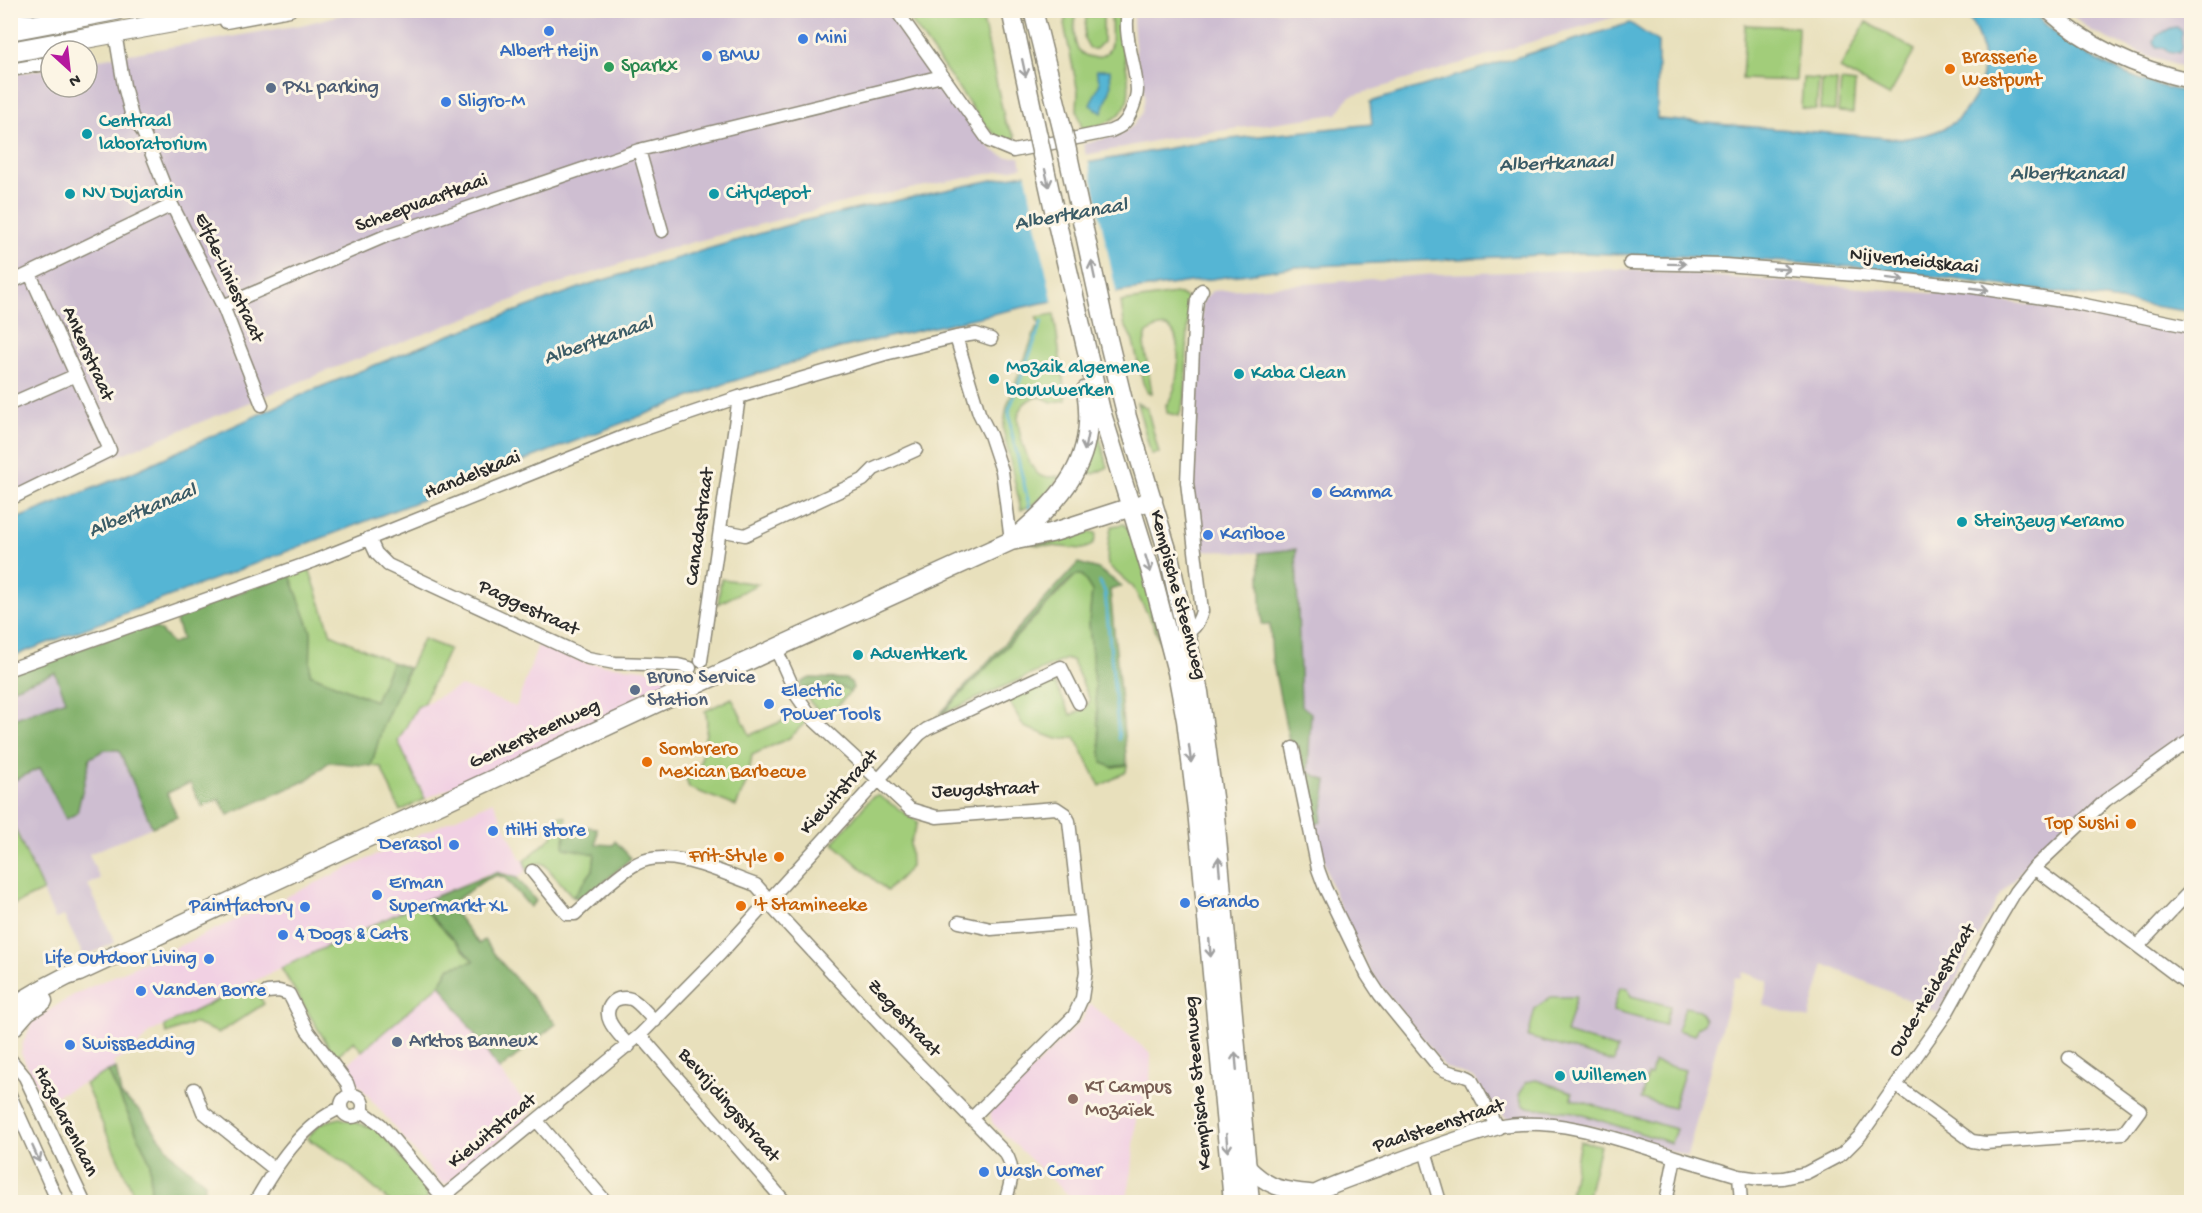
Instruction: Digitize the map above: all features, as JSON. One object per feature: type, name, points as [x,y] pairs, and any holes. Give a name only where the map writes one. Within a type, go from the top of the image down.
[{"type":"highway","points":[[14,53],[239,10]]},
{"type":"highway","points":[[10,30],[115,11],[115,33]]},
{"type":"main road","name":"Kempische Steenweg","points":[[1011,10],[1081,332],[1101,411],[1151,572],[1169,639],[1186,720],[1197,810],[1233,1203]]},
{"type":"main road","name":"Kempische Steenweg","points":[[1033,10],[1127,417],[1153,500],[1200,692],[1214,805],[1250,1203]]},
{"type":"main road","name":"Genkersteenweg","points":[[1011,541],[1057,500],[1070,482],[1085,448],[1089,405],[1080,363],[1081,332]]},
{"type":"main road","name":"Genkersteenweg","points":[[10,1008],[67,976],[1011,541],[1051,533],[1153,500]]},
{"type":"main road","name":"Genkersteenweg","points":[[11,1028],[27,1011],[73,980],[79,972]]},
{"type":"street","points":[[187,20],[203,26],[290,10]]},
{"type":"street","points":[[896,10],[990,141],[1013,151],[1111,131],[1123,124],[1131,110],[1137,91],[1126,21],[1128,10]]},
{"type":"street","points":[[2047,10],[2083,38],[2108,52],[2140,67],[2192,81]]},
{"type":"street","points":[[10,19],[47,23]]},
{"type":"street","name":"Elfde-Liniestraat","points":[[115,33],[132,117],[143,132],[172,205],[222,306],[262,405]]},
{"type":"street","points":[[10,70],[39,65]]},
{"type":"street","name":"Scheepvaartkaai","points":[[222,306],[388,235],[639,150],[942,76]]},
{"type":"street","points":[[639,150],[662,231]]},
{"type":"street","points":[[10,283],[172,205]]},
{"type":"street","name":"Nijverheidskaai","points":[[1630,263],[1724,265],[1869,276],[1972,287],[2075,303],[2192,327]]},
{"type":"street","name":"Ankerstraat","points":[[10,499],[110,450],[30,274]]},
{"type":"street","name":"Kempische Steenweg","points":[[1187,635],[1199,623],[1202,611],[1187,482],[1194,327],[1197,300],[1202,290]]},
{"type":"street","name":"Handelskaai","points":[[10,669],[314,561],[630,434],[739,397],[885,354],[956,337],[976,334],[991,339]]},
{"type":"street","points":[[956,337],[979,413],[990,435],[1002,471],[1011,541]]},
{"type":"street","points":[[10,405],[75,375]]},
{"type":"street","name":"Canadastraat","points":[[695,665],[720,530],[739,397]]},
{"type":"street","points":[[720,530],[745,535],[862,480],[874,469],[916,450]]},
{"type":"street","name":"Paggestraat","points":[[369,538],[376,553],[388,566],[588,658],[615,663],[695,665]]},
{"type":"street","points":[[1177,591],[1186,600],[1193,600],[1201,592]]},
{"type":"street","points":[[1169,639],[1187,635]]},
{"type":"street","name":"Jeugdstraat","points":[[776,649],[797,696],[814,720],[910,809],[937,816],[1056,808],[1065,814],[1069,821],[1086,971],[1082,998],[1074,1016],[971,1119]]},
{"type":"street","name":"Kiewitstraat","points":[[442,1201],[629,1046],[655,1021],[768,903],[878,779],[927,729],[1061,667],[1079,702]]},
{"type":"street","name":"Oude-Heidestraat","points":[[1675,1157],[1739,1176],[1760,1179],[1783,1178],[1806,1173],[1842,1154],[1860,1136],[1946,1014],[1999,918],[2015,892],[2034,868],[2106,800],[2192,739]]},
{"type":"street","points":[[1293,748],[1318,869],[1367,975],[1380,995],[1444,1072],[1464,1074],[1471,1079],[1487,1104],[1497,1127]]},
{"type":"street","name":"Zegestraat","points":[[532,871],[567,914],[574,914],[634,865],[648,859],[678,858],[756,885],[768,903],[1010,1160],[1011,1181],[1005,1203]]},
{"type":"street","points":[[2034,868],[2192,987]]},
{"type":"street","points":[[2138,946],[2192,890]]},
{"type":"street","points":[[959,922],[991,929],[1079,922]]},
{"type":"street","points":[[267,992],[279,991],[289,994],[307,1030],[347,1083],[351,1095]]},
{"type":"street","points":[[629,1046],[610,1023],[609,1007],[616,1000],[632,999],[655,1021]]},
{"type":"street","name":"Bevrijdingsstraat","points":[[640,1035],[785,1203]]},
{"type":"street","points":[[1897,1086],[1972,1141],[1985,1143],[2123,1133],[2140,1110],[2069,1058]]},
{"type":"street","name":"Hazelarenlaan","points":[[10,1059],[25,1077],[84,1203]]},
{"type":"street","points":[[194,1089],[203,1112],[274,1169]]},
{"type":"street","points":[[255,1203],[274,1169],[316,1122],[341,1108],[344,1100],[351,1095]]},
{"type":"street","points":[[341,1108],[346,1116],[351,1117],[355,1117],[362,1111],[364,1107],[360,1098],[351,1095]]},
{"type":"street","points":[[12,1102],[34,1096]]},
{"type":"street","name":"Hazelarenlaan","points":[[12,1102],[58,1203]]},
{"type":"street","points":[[362,1111],[381,1124],[442,1201]]},
{"type":"street","points":[[537,1121],[606,1203]]},
{"type":"street","name":"Paalsteenstraat","points":[[1298,1203],[1314,1193],[1425,1151],[1497,1127],[1526,1123],[1547,1123],[1607,1137],[1675,1157]]},
{"type":"street","points":[[1425,1151],[1440,1203]]},
{"type":"street","points":[[1666,1203],[1675,1157]]},
{"type":"street","name":"Paalsteenstraat","points":[[1246,1165],[1269,1185],[1290,1191],[1314,1193]]},
{"type":"street","points":[[1739,1176],[1741,1203]]},
{"type":"shaded area","points":[[356,11],[889,11],[979,137],[994,151],[1006,157],[1020,157],[1022,167],[854,200],[663,250],[534,292],[329,370],[11,499],[10,75],[39,70],[39,99],[99,99],[99,59],[301,25]]},
{"type":"shaded area","points":[[1135,11],[1634,11],[1349,97],[1337,114],[1163,139],[1086,155],[1083,144],[1119,135],[1133,126],[1142,113],[1145,96],[1136,55],[1133,21]]},
{"type":"shaded area","points":[[2066,11],[2191,11],[2191,69],[2152,58],[2093,32]]},
{"type":"shaded area","points":[[1622,269],[1954,295],[2191,326],[2191,732],[2068,824],[2026,865],[1998,898],[1939,1013],[1824,964],[1809,1019],[1763,1005],[1768,981],[1743,972],[1741,979],[1735,977],[1687,1156],[1600,1128],[1543,1117],[1507,1119],[1490,1102],[1475,1079],[1445,1067],[1371,973],[1330,883],[1315,824],[1308,773],[1311,713],[1301,706],[1296,549],[1259,553],[1200,550],[1192,517],[1202,301],[1212,291],[1437,274]]},
{"type":"shaded area","points":[[538,645],[586,663],[684,673],[686,681],[683,685],[425,799],[398,741],[417,707],[461,686],[516,707]]},
{"type":"shaded area","points":[[55,673],[67,700],[11,720],[11,689]]},
{"type":"shaded area","points":[[104,750],[119,750],[152,827],[89,854],[100,879],[88,885],[115,942],[84,957],[64,916],[55,919],[11,818],[10,782],[40,768],[66,818],[77,813],[90,758]]},
{"type":"shaded area","points":[[493,801],[527,870],[517,878],[505,873],[487,874],[281,968],[149,1033],[126,1056],[113,1062],[116,1068],[44,1101],[21,1053],[33,1021],[75,994]]},
{"type":"shaded area","points":[[440,984],[499,1070],[533,1112],[447,1184],[441,1183],[344,1067]]},
{"type":"shaded area","name":"KT Campus Mozaïek","points":[[1090,1003],[1151,1054],[1150,1087],[1146,1087],[1141,1114],[1136,1119],[1132,1171],[1126,1202],[1076,1202],[993,1124],[989,1112],[1082,1020]]},
{"type":"green space","points":[[904,11],[981,11],[1005,122],[1015,136],[1016,145],[1004,142],[983,123]]},
{"type":"green space","points":[[1068,11],[1076,11],[1074,35],[1078,49],[1086,56],[1096,57],[1106,54],[1111,44],[1111,11],[1124,11],[1122,30],[1128,99],[1121,112],[1107,122],[1082,129],[1077,110],[1078,92],[1064,24]]},
{"type":"green space","points":[[1103,14],[1103,42],[1096,49],[1090,49],[1084,38],[1086,17]]},
{"type":"green space","points":[[1866,22],[1915,50],[1889,96],[1840,69]]},
{"type":"green space","points":[[1745,25],[1798,27],[1796,81],[1742,79]]},
{"type":"green space","points":[[1803,78],[1819,79],[1816,110],[1801,108]]},
{"type":"green space","points":[[1822,80],[1837,81],[1835,111],[1820,110]]},
{"type":"green space","points":[[1841,81],[1855,83],[1853,113],[1838,112]]},
{"type":"green space","points":[[1175,294],[1184,296],[1189,302],[1185,398],[1179,416],[1167,413],[1166,404],[1174,390],[1177,377],[1178,354],[1174,333],[1168,328],[1159,327],[1147,333],[1144,344],[1152,393],[1148,393],[1143,383],[1133,341],[1124,323],[1121,302]]},
{"type":"green space","points":[[1054,314],[1066,400],[1052,402],[1041,397],[1031,399],[1021,408],[1018,418],[1027,456],[1036,472],[1043,477],[1059,476],[1044,497],[1021,510],[1003,429],[1007,406],[1036,329],[1040,325],[1036,317]]},
{"type":"green space","points":[[1137,403],[1147,408],[1159,453],[1151,454]]},
{"type":"green space","points":[[1097,429],[1108,467],[1094,474],[1089,472]]},
{"type":"green space","points":[[1124,524],[1142,564],[1162,647],[1153,624],[1133,587],[1108,565],[1108,545],[1112,526]]},
{"type":"green space","points":[[1091,532],[1096,533],[1094,542],[1082,549],[1031,544],[1048,543]]},
{"type":"green space","points":[[1296,549],[1301,705],[1311,713],[1308,772],[1327,781],[1321,822],[1315,824],[1298,745],[1290,745],[1272,659],[1270,625],[1262,624],[1259,553]]},
{"type":"green space","points":[[1078,563],[1098,569],[1122,586],[1110,590],[1127,765],[1112,767],[1102,763],[1089,623],[1092,591],[1082,575],[1076,575],[1066,583],[938,716]]},
{"type":"green space","points":[[309,568],[331,634],[392,662],[375,701],[310,674],[311,632],[290,575]]},
{"type":"green space","points":[[290,575],[311,632],[310,674],[375,701],[392,662],[408,668],[383,725],[371,766],[329,762],[307,780],[228,815],[219,799],[202,807],[190,783],[167,793],[177,817],[152,827],[119,750],[104,750],[90,758],[77,813],[66,819],[40,768],[11,782],[10,720],[66,700],[55,673],[11,689],[11,674],[137,628],[157,629],[172,644],[182,639],[176,621],[182,612]]},
{"type":"green space","points":[[1076,575],[1082,575],[1092,591],[1089,623],[1102,762],[1112,767],[1127,765],[1126,772],[1100,786],[1075,737],[1057,739],[1024,727],[1007,697],[1047,677],[1054,682],[1071,715],[1086,708],[1090,700],[1072,660],[1066,659],[942,714]]},
{"type":"green space","points":[[721,579],[758,584],[718,604]]},
{"type":"green space","points":[[423,639],[449,649],[423,704],[417,707],[398,741],[425,799],[400,811],[381,767],[371,766],[383,725]]},
{"type":"green space","points":[[810,678],[845,679],[851,682],[853,688],[850,692],[833,685],[802,689],[800,683]]},
{"type":"green space","points":[[829,684],[842,686],[850,692],[828,716],[823,716],[802,689]]},
{"type":"green space","points":[[732,698],[750,735],[799,714],[806,722],[789,738],[752,755],[748,779],[736,806],[689,788],[685,775],[700,766],[707,724],[705,711]]},
{"type":"green space","points":[[878,795],[918,822],[910,843],[911,867],[887,891],[833,843],[872,797]]},
{"type":"green space","points":[[559,816],[566,817],[565,825],[595,853],[593,870],[573,897],[544,864],[539,863],[527,870],[524,861],[552,837]]},
{"type":"green space","points":[[10,818],[43,891],[11,906],[10,906]]},
{"type":"green space","points":[[565,825],[597,828],[596,844],[613,845],[615,841],[631,858],[587,897],[581,899],[573,897],[593,870],[595,854],[564,848]]},
{"type":"green space","points":[[496,872],[517,878],[536,901],[530,907],[505,878],[497,875],[485,880],[449,905],[479,944],[484,940],[556,1024],[499,1070],[440,984],[450,967],[474,961],[428,913],[424,901]]},
{"type":"green space","points":[[424,901],[428,913],[475,962],[450,967],[440,984],[362,1051],[354,1041],[335,1057],[281,968]]},
{"type":"green space","points":[[252,983],[264,1004],[219,1033],[193,1023],[167,1034],[164,1026]]},
{"type":"green space","points":[[1620,987],[1628,988],[1631,996],[1670,1006],[1665,1025],[1613,1011]]},
{"type":"green space","points":[[1551,997],[1576,997],[1566,1033],[1617,1049],[1614,1062],[1528,1037],[1535,1008]]},
{"type":"green space","points":[[1685,1007],[1699,1010],[1705,1019],[1704,1023],[1697,1027],[1695,1035],[1677,1030]]},
{"type":"green space","points":[[1654,1062],[1685,1070],[1673,1108],[1641,1099],[1647,1075],[1651,1075]]},
{"type":"green space","points":[[116,1068],[121,1095],[139,1110],[175,1158],[205,1182],[204,1198],[200,1202],[151,1200],[150,1162],[108,1071]]},
{"type":"green space","points":[[108,1071],[150,1162],[151,1200],[162,1202],[137,1202],[85,1084]]},
{"type":"green space","points":[[1536,1080],[1572,1092],[1572,1099],[1676,1129],[1671,1143],[1574,1112],[1526,1107],[1522,1104],[1519,1095],[1526,1082]]},
{"type":"green space","points":[[340,1118],[374,1128],[382,1133],[426,1188],[428,1196],[426,1202],[390,1202],[345,1163],[307,1138],[321,1123]]},
{"type":"green space","points":[[1580,1141],[1600,1145],[1587,1200],[1598,1202],[1549,1202],[1569,1201]]},
{"type":"water","name":"Albertkanaal","points":[[1964,11],[2031,11],[2065,40],[2105,64],[2147,82],[2191,93],[2191,312],[1866,268],[1730,258],[1581,253],[1296,267],[1042,303],[840,348],[727,383],[11,657],[11,521],[131,473],[308,392],[447,336],[590,284],[802,221],[997,179],[1203,142],[1372,124],[1370,102],[1630,23],[1658,42],[1657,119],[1901,139],[1920,136],[1938,131],[1956,121],[1969,105],[1980,82],[1983,69],[1981,45]]},
{"type":"water","points":[[2177,27],[2181,31],[2182,46],[2179,53],[2156,47],[2154,41],[2156,36]]},
{"type":"water","points":[[1096,70],[1110,70],[1111,87],[1102,113],[1090,105],[1100,83]]},
{"type":"pier","points":[[1088,160],[1117,295],[1053,304],[1025,171]]},
{"type":"waterway","points":[[1030,509],[1011,430],[1009,410],[1042,321]]},
{"type":"waterway","points":[[1100,582],[1105,592],[1119,739]]},
{"type":"place","name":"Albert Heijn","points":[[549,31]]},
{"type":"place","name":"Mini","points":[[803,39]]},
{"type":"place","name":"BMW","points":[[707,56]]},
{"type":"place","name":"Sparkx","points":[[609,67]]},
{"type":"place","name":"Brasserie Westpunt","points":[[1950,69]]},
{"type":"place","name":"PXL parking","points":[[271,88]]},
{"type":"place","name":"Sligro-M","points":[[446,102]]},
{"type":"place","name":"Centraal laboratorium","points":[[87,134]]},
{"type":"place","name":"NV Dujardin","points":[[70,194]]},
{"type":"place","name":"Citydepot","points":[[714,194]]},
{"type":"place","name":"Kaba Clean","points":[[1239,374]]},
{"type":"place","name":"Mozaik algemene bouwwerken","points":[[994,379]]},
{"type":"place","name":"Gamma","points":[[1317,493]]},
{"type":"place","name":"Steinzeug Keramo","points":[[1962,522]]},
{"type":"place","name":"Kariboe","points":[[1208,535]]},
{"type":"place","name":"Adventkerk","points":[[858,655]]},
{"type":"place","name":"Bruno Service Station","points":[[635,690]]},
{"type":"place","name":"Electric Power Tools","points":[[769,704]]},
{"type":"place","name":"Sombrero Mexican Barbecue","points":[[647,762]]},
{"type":"place","name":"Top Sushi","points":[[2131,824]]},
{"type":"place","name":"Hilti store","points":[[493,831]]},
{"type":"place","name":"Derasol","points":[[454,845]]},
{"type":"place","name":"Frit-Style","points":[[779,857]]},
{"type":"place","name":"Erman Supermarkt XL","points":[[377,895]]},
{"type":"place","name":"Grando","points":[[1185,903]]},
{"type":"place","name":"'t Stamineeke","points":[[741,906]]},
{"type":"place","name":"Paintfactory","points":[[305,907]]},
{"type":"place","name":"4 Dogs & Cats","points":[[283,935]]},
{"type":"place","name":"Life Outdoor Living","points":[[209,959]]},
{"type":"place","name":"Vanden Borre","points":[[141,991]]},
{"type":"place","name":"Arktos Banneux","points":[[397,1042]]},
{"type":"place","name":"SwissBedding","points":[[70,1045]]},
{"type":"place","name":"Willemen","points":[[1560,1076]]},
{"type":"place","name":"KT Campus Mozaïek","points":[[1073,1099]]},
{"type":"place","name":"Wash Corner","points":[[984,1172]]}]
